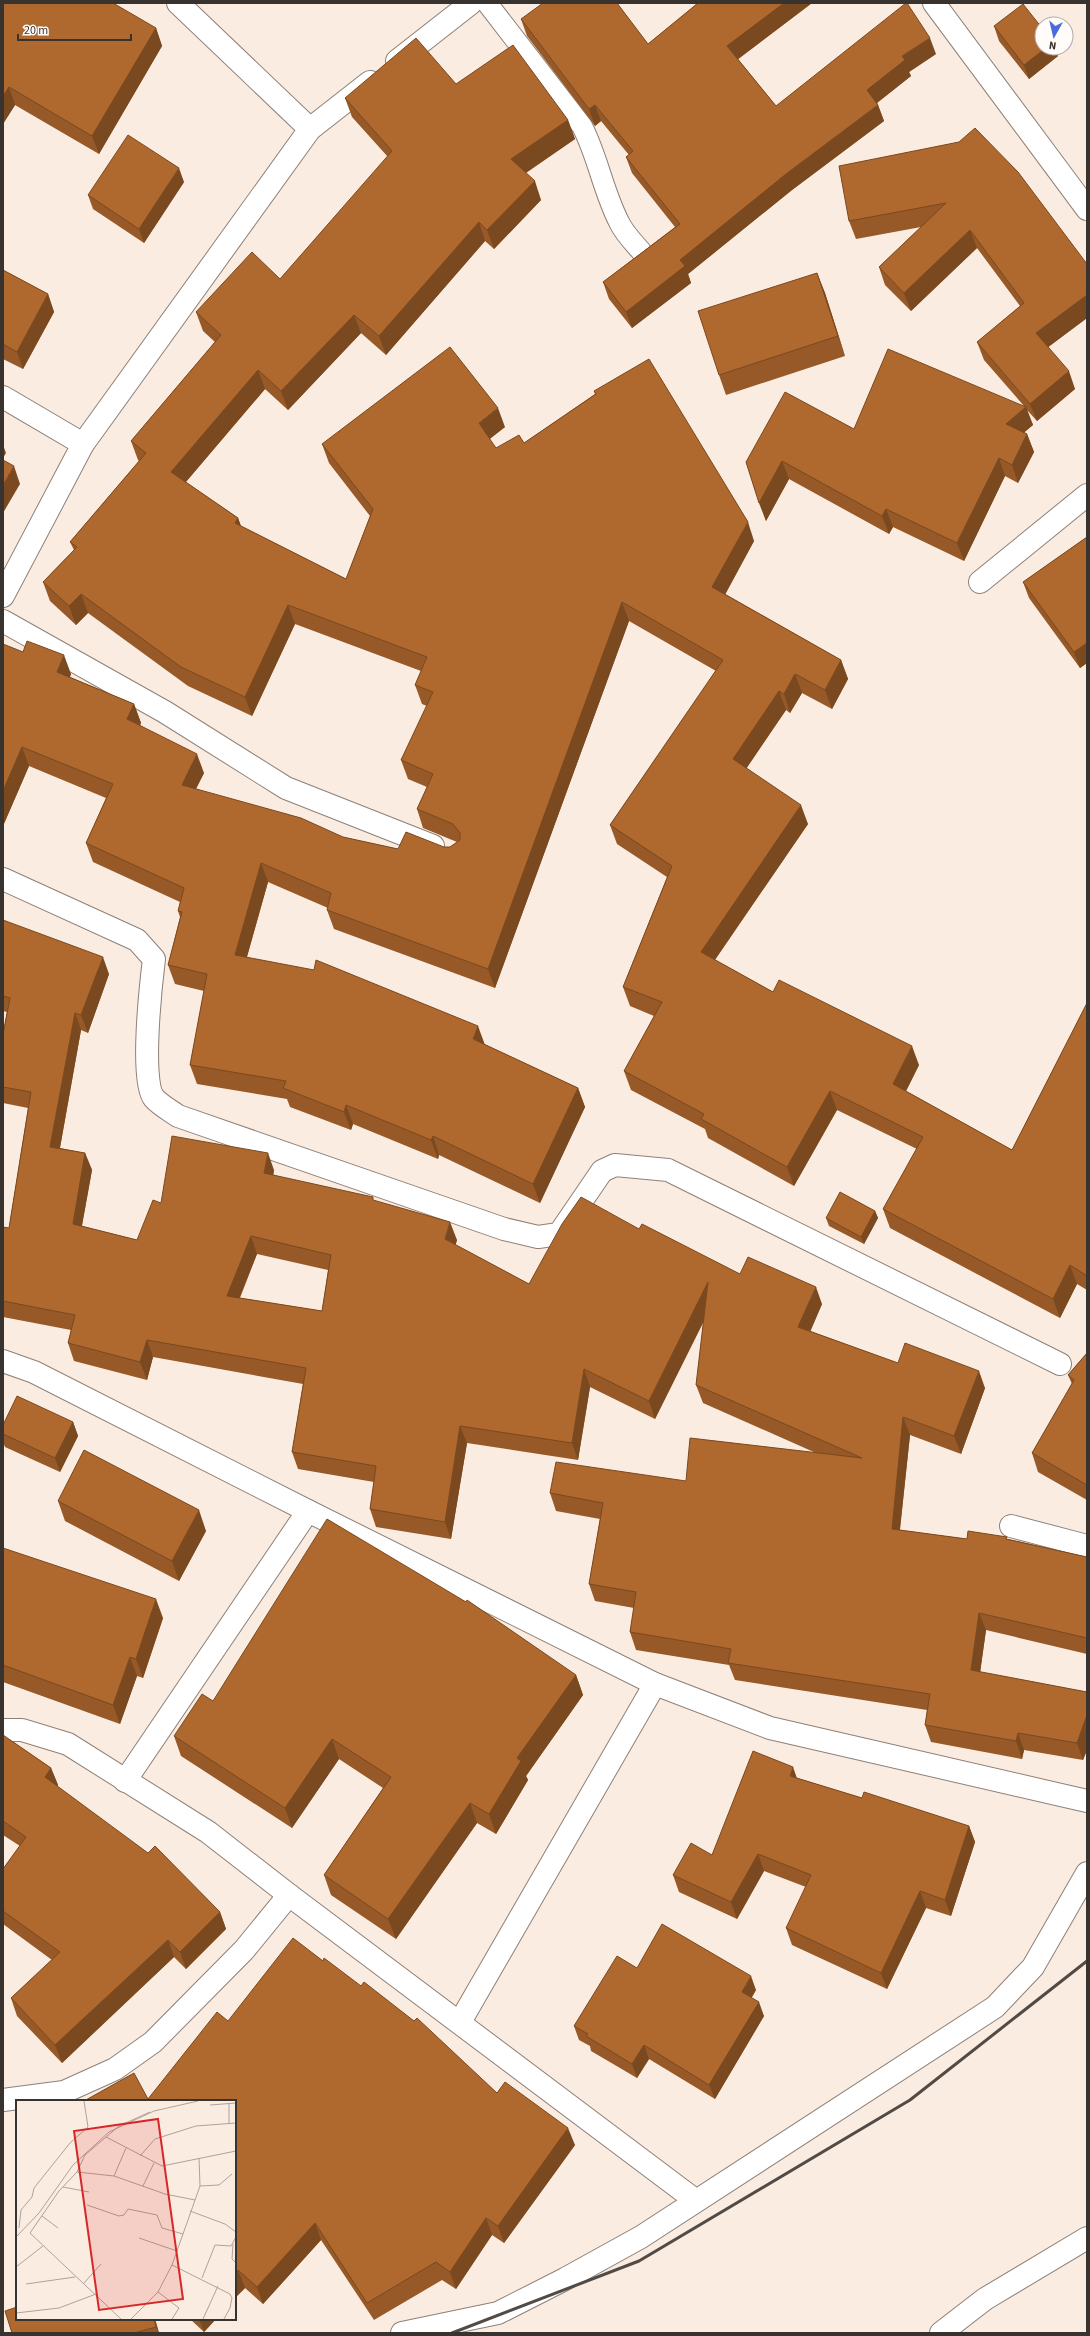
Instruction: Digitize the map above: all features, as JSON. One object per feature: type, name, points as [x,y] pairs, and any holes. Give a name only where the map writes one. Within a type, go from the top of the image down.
[{"type":"street","points":[[178,3],[310,129]]},
{"type":"street","points":[[3,596],[83,444],[310,129],[471,3]]},
{"type":"street","points":[[934,3],[1087,208]]},
{"type":"street","points":[[3,397],[83,444]]},
{"type":"street","points":[[980,582],[1087,495]]},
{"type":"street","points":[[3,621],[166,712],[248,762],[286,788],[455,854]]},
{"type":"street","points":[[3,879],[137,940],[154,959],[150,988],[147,1080],[153,1098],[178,1116],[504,1229],[538,1237],[558,1234],[602,1171],[615,1165],[668,1170],[1060,1364]]},
{"type":"street","points":[[3,1361],[34,1372],[655,1684],[770,1728],[1087,1801]]},
{"type":"street","points":[[125,1782],[308,1511]]},
{"type":"street","points":[[1011,1526],[1087,1546]]},
{"type":"street","points":[[460,2022],[655,1684]]},
{"type":"street","points":[[3,1730],[22,1730],[68,1744],[125,1782],[208,1832],[289,1895],[695,2200]]},
{"type":"street","points":[[402,2333],[498,2313],[641,2237],[695,2200],[996,2007],[1033,1967],[1087,1873]]},
{"type":"street","points":[[3,2100],[64,2092],[115,2069],[128,2060],[153,2042],[244,1950],[289,1895]]},
{"type":"street","points":[[941,2333],[985,2299],[1087,2238]]},
{"type":"lane","points":[[487,3],[582,126],[592,145],[604,184],[619,222],[641,251]]},
{"type":"building","points":[[3,3],[113,3],[156,28],[92,136],[9,87],[3,96]]},
{"type":"building","points":[[543,3],[617,3],[648,44],[698,3],[784,3],[727,46],[776,106],[906,3],[930,38],[902,56],[905,60],[867,90],[878,105],[786,174],[680,260],[685,266],[626,312],[603,282],[680,224],[626,157],[633,151],[595,105],[589,109],[521,19]]},
{"type":"building","points":[[1023,4],[1034,18],[1034,56],[1036,56],[1024,65],[994,26]]},
{"type":"building","points":[[416,38],[456,84],[513,45],[568,120],[511,159],[535,181],[487,230],[479,222],[379,336],[354,315],[281,391],[258,370],[171,472],[238,518],[235,523],[346,579],[373,509],[322,444],[450,347],[498,408],[479,423],[496,448],[519,435],[524,443],[596,394],[594,391],[649,359],[748,522],[712,587],[841,660],[825,690],[795,674],[784,694],[779,691],[733,759],[801,805],[701,952],[773,992],[779,980],[912,1046],[893,1084],[1012,1150],[1087,1003],[1087,1276],[1070,1265],[1053,1299],[883,1209],[923,1137],[830,1091],[787,1167],[701,1119],[704,1114],[624,1071],[662,1002],[623,987],[672,866],[610,825],[723,660],[622,602],[488,969],[327,910],[331,893],[261,863],[235,955],[314,970],[316,960],[478,1026],[473,1039],[578,1088],[533,1184],[433,1136],[431,1140],[346,1105],[344,1112],[283,1088],[286,1081],[190,1065],[207,974],[168,965],[182,912],[178,911],[184,888],[86,843],[113,784],[22,747],[3,791],[3,644],[23,652],[27,641],[64,655],[57,672],[134,704],[127,719],[197,754],[182,785],[301,818],[343,837],[398,849],[406,832],[444,847],[450,847],[460,840],[460,833],[453,824],[417,809],[433,774],[401,760],[433,692],[415,685],[427,657],[288,605],[245,697],[181,667],[81,594],[69,606],[43,582],[77,547],[70,542],[146,453],[131,441],[221,335],[196,312],[252,252],[280,279],[392,151],[345,98]]},
{"type":"building","points":[[975,128],[1018,172],[1087,264],[1087,295],[1036,333],[1069,371],[1030,404],[977,342],[1024,303],[970,230],[904,293],[879,267],[946,203],[849,221],[839,166],[959,142]]},
{"type":"building","points":[[128,135],[179,168],[139,229],[88,195]]},
{"type":"building","points":[[3,270],[48,294],[17,352],[3,344]]},
{"type":"building","points":[[817,273],[838,336],[719,375],[698,311]]},
{"type":"building","points":[[888,349],[1026,407],[1006,424],[1027,434],[1012,465],[999,458],[957,543],[886,509],[882,516],[782,461],[759,503],[746,462],[785,392],[854,429]]},
{"type":"building","points":[[3,460],[14,466],[3,485]]},
{"type":"building","points":[[1087,537],[1087,643],[1074,652],[1023,582]]},
{"type":"building","points":[[3,920],[103,957],[81,1015],[75,1013],[50,1147],[85,1153],[73,1224],[137,1240],[153,1200],[161,1203],[172,1136],[268,1153],[264,1173],[373,1197],[373,1200],[450,1222],[445,1239],[529,1284],[562,1224],[581,1197],[639,1229],[642,1224],[740,1274],[748,1257],[816,1287],[798,1327],[898,1363],[905,1343],[979,1371],[954,1436],[903,1417],[892,1529],[967,1539],[968,1531],[1007,1537],[1006,1539],[1087,1557],[1087,1638],[979,1613],[971,1670],[1087,1692],[1087,1715],[1077,1743],[1018,1733],[1016,1741],[925,1725],[930,1694],[728,1663],[731,1649],[630,1632],[636,1592],[589,1584],[603,1503],[550,1493],[556,1462],[686,1481],[690,1438],[862,1458],[696,1385],[708,1282],[649,1401],[584,1369],[572,1443],[460,1426],[445,1522],[370,1509],[376,1466],[292,1452],[306,1368],[147,1340],[140,1362],[68,1343],[75,1315],[3,1301],[3,1227],[9,1228],[31,1092],[3,1087],[3,1034],[10,998],[3,996]],"holes":[[[251,1236],[331,1255],[322,1311],[227,1296]]]},
{"type":"building","points":[[840,1192],[875,1211],[861,1237],[826,1218]]},
{"type":"building","points":[[1087,1353],[1087,1485],[1032,1453],[1074,1380],[1068,1375]]},
{"type":"building","points":[[17,1396],[73,1422],[55,1458],[3,1434],[3,1425]]},
{"type":"building","points":[[84,1450],[199,1510],[172,1561],[58,1501]]},
{"type":"building","points":[[327,1519],[466,1602],[467,1600],[576,1675],[517,1758],[521,1761],[489,1814],[470,1803],[388,1919],[324,1875],[391,1777],[332,1739],[285,1808],[174,1736],[202,1694],[213,1701]]},
{"type":"building","points":[[3,1548],[156,1599],[136,1659],[130,1657],[113,1705],[3,1665]]},
{"type":"building","points":[[3,1735],[51,1768],[45,1777],[148,1853],[155,1846],[220,1912],[180,1952],[168,1940],[55,2045],[11,1998],[60,1952],[3,1911],[3,1869],[26,1837],[3,1821]]},
{"type":"building","points":[[753,1751],[793,1767],[790,1776],[862,1798],[864,1792],[969,1826],[945,1900],[920,1891],[881,1973],[786,1928],[811,1875],[758,1854],[731,1902],[673,1875],[691,1843],[712,1855]]},
{"type":"building","points":[[662,1924],[751,1976],[742,1992],[759,2002],[709,2085],[644,2045],[632,2064],[586,2036],[588,2034],[574,2026],[617,1956],[637,1968]]},
{"type":"building","points":[[293,1938],[323,1961],[324,1958],[361,1986],[364,1982],[414,2021],[417,2018],[497,2093],[505,2082],[568,2128],[498,2226],[486,2218],[450,2272],[436,2262],[367,2303],[315,2223],[257,2287],[238,2270],[236,2273],[236,2100],[86,2100],[134,2073],[148,2099],[217,2012],[228,2021]]},
{"type":"building","points":[[16,2307],[16,2320],[154,2320],[156,2327],[134,2333],[12,2333],[5,2311]]},
{"type":"railway","points":[[452,2333],[639,2261],[910,2100],[1087,1961]]}]
